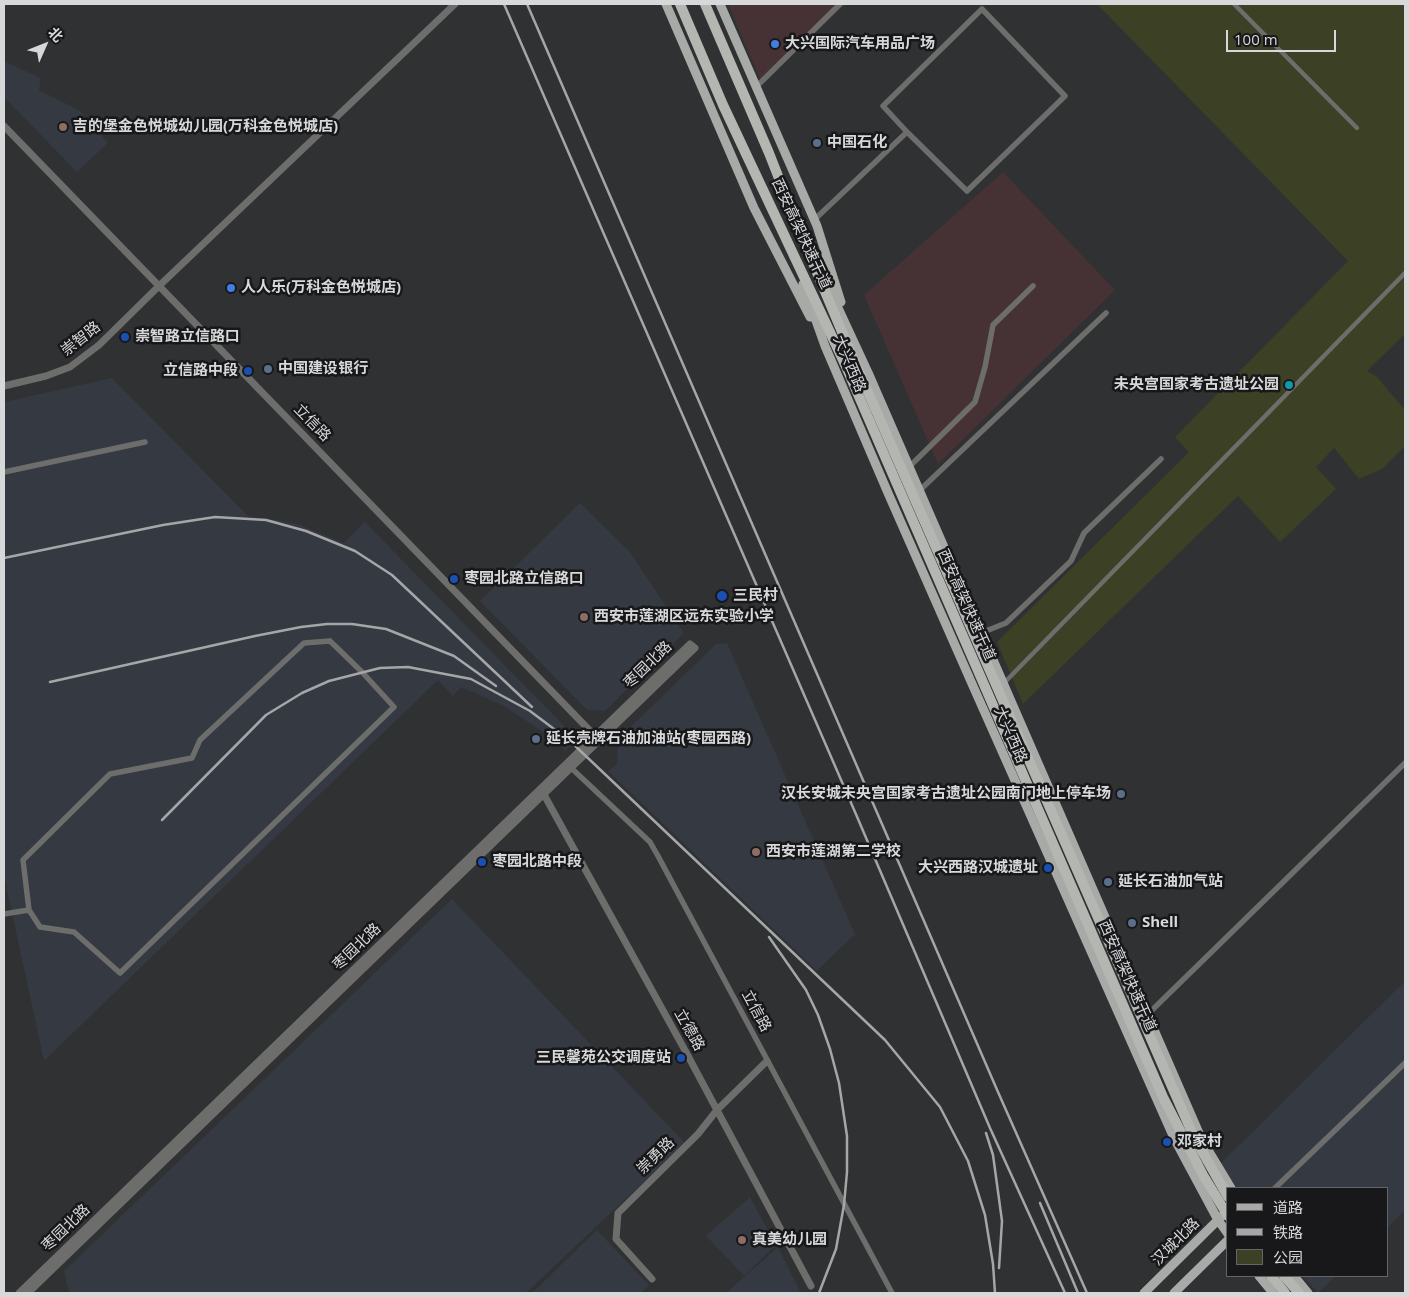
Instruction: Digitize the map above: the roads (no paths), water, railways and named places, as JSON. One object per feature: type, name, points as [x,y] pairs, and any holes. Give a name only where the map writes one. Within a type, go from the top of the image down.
[{"type":"highway","name":"西安高架快速干道","points":[[680,4],[786,239],[848,360],[1194,1136],[1226,1193]]},
{"type":"highway","name":"西安高架快速干道","points":[[705,4],[769,153],[848,360],[1163,1097],[1203,1175],[1226,1213]]},
{"type":"highway","points":[[1272,1277],[1286,1293]]},
{"type":"highway","points":[[1285,1277],[1299,1293]]},
{"type":"main road","points":[[666,4],[754,208],[825,346]]},
{"type":"main road","points":[[720,4],[814,220],[853,338]]},
{"type":"main road","name":"大兴西路","points":[[800,232],[853,338],[1202,1140],[1230,1187]]},
{"type":"main road","name":"大兴西路","points":[[786,239],[825,346],[972,686],[1174,1138],[1218,1220],[1226,1231]]},
{"type":"main road","name":"汉城北路","points":[[1144,1293],[1226,1213]]},
{"type":"main road","points":[[1174,1293],[1226,1242]]},
{"type":"main road","points":[[1260,1277],[1273,1293]]},
{"type":"main road","points":[[1295,1277],[1308,1293]]},
{"type":"street","name":"崇智路","points":[[4,386],[46,376],[70,366],[99,345],[158,286],[455,4]]},
{"type":"street","points":[[757,86],[840,4]]},
{"type":"street","points":[[1234,4],[1357,128]]},
{"type":"street","points":[[982,8],[1065,96],[966,191],[907,132],[883,106],[982,8]]},
{"type":"street","name":"立信路","points":[[4,126],[597,738]]},
{"type":"street","points":[[814,220],[907,132]]},
{"type":"street","points":[[1004,683],[1405,273]]},
{"type":"street","points":[[909,467],[975,402],[993,325],[1034,286]]},
{"type":"street","points":[[919,491],[1106,314]]},
{"type":"street","points":[[4,472],[145,442]]},
{"type":"street","points":[[981,633],[1006,623],[1071,561],[1084,533],[1161,459]]},
{"type":"street","points":[[330,641],[394,707],[120,973],[74,932],[40,927],[29,910],[23,860],[110,774],[192,758],[200,740],[304,643],[330,641]]},
{"type":"street","name":"枣园北路","points":[[19,1293],[570,766],[597,738],[690,644],[695,648],[597,738]]},
{"type":"street","points":[[1147,1015],[1405,763]]},
{"type":"street","name":"立信路","points":[[570,766],[650,842],[892,1293]]},
{"type":"street","name":"枣园北路","points":[[28,1293],[542,792]]},
{"type":"street","name":"立德路","points":[[542,792],[717,1110],[811,1286]]},
{"type":"street","points":[[4,914],[29,910]]},
{"type":"street","name":"崇勇路","points":[[652,1279],[616,1239],[618,1213],[698,1134],[717,1110],[767,1061]]},
{"type":"street","points":[[1276,1187],[1405,1063]]},
{"type":"railway","points":[[504,4],[990,1128],[1065,1293]]},
{"type":"railway","points":[[527,4],[998,1092],[1087,1293]]},
{"type":"railway","points":[[4,558],[163,525],[215,517],[266,520],[306,531],[355,551],[392,575],[532,707]]},
{"type":"railway","points":[[50,682],[301,627],[352,624],[386,629],[454,656],[496,686]]},
{"type":"railway","points":[[162,820],[266,715],[302,693],[329,681],[380,668],[408,667],[471,679],[530,711],[570,741],[885,1040],[940,1107],[968,1161],[985,1215],[993,1264],[995,1293]]},
{"type":"railway","points":[[769,937],[806,990],[818,1015],[839,1083],[847,1136],[847,1172],[844,1205],[836,1249],[819,1293]]},
{"type":"railway","points":[[986,1133],[993,1155],[1002,1221],[999,1268]]},
{"type":"railway","points":[[1040,1203],[1078,1293]]},
{"type":"place","name":"大兴国际汽车用品广场","points":[[775,44]]},
{"type":"place","name":"吉的堡金色悦城幼儿园(万科金色悦城店)","points":[[63,127]]},
{"type":"place","name":"中国石化","points":[[817,143]]},
{"type":"place","name":"人人乐(万科金色悦城店)","points":[[231,288]]},
{"type":"place","name":"崇智路立信路口","points":[[125,337]]},
{"type":"place","name":"中国建设银行","points":[[268,369]]},
{"type":"place","name":"立信路中段","points":[[248,371]]},
{"type":"place","name":"未央宫国家考古遗址公园","points":[[1289,385]]},
{"type":"place","name":"枣园北路立信路口","points":[[454,579]]},
{"type":"place","name":"三民村","points":[[722,596]]},
{"type":"place","name":"西安市莲湖区远东实验小学","points":[[584,617]]},
{"type":"place","name":"延长壳牌石油加油站(枣园西路)","points":[[536,739]]},
{"type":"place","name":"汉长安城未央宫国家考古遗址公园南门地上停车场","points":[[1121,794]]},
{"type":"place","name":"西安市莲湖第二学校","points":[[756,852]]},
{"type":"place","name":"枣园北路中段","points":[[482,862]]},
{"type":"place","name":"大兴西路汉城遗址","points":[[1048,868]]},
{"type":"place","name":"延长石油加气站","points":[[1108,882]]},
{"type":"place","name":"Shell","points":[[1132,923]]},
{"type":"place","name":"三民馨苑公交调度站","points":[[681,1058]]},
{"type":"place","name":"邓家村","points":[[1167,1142]]},
{"type":"place","name":"真美幼儿园","points":[[742,1240]]}]
